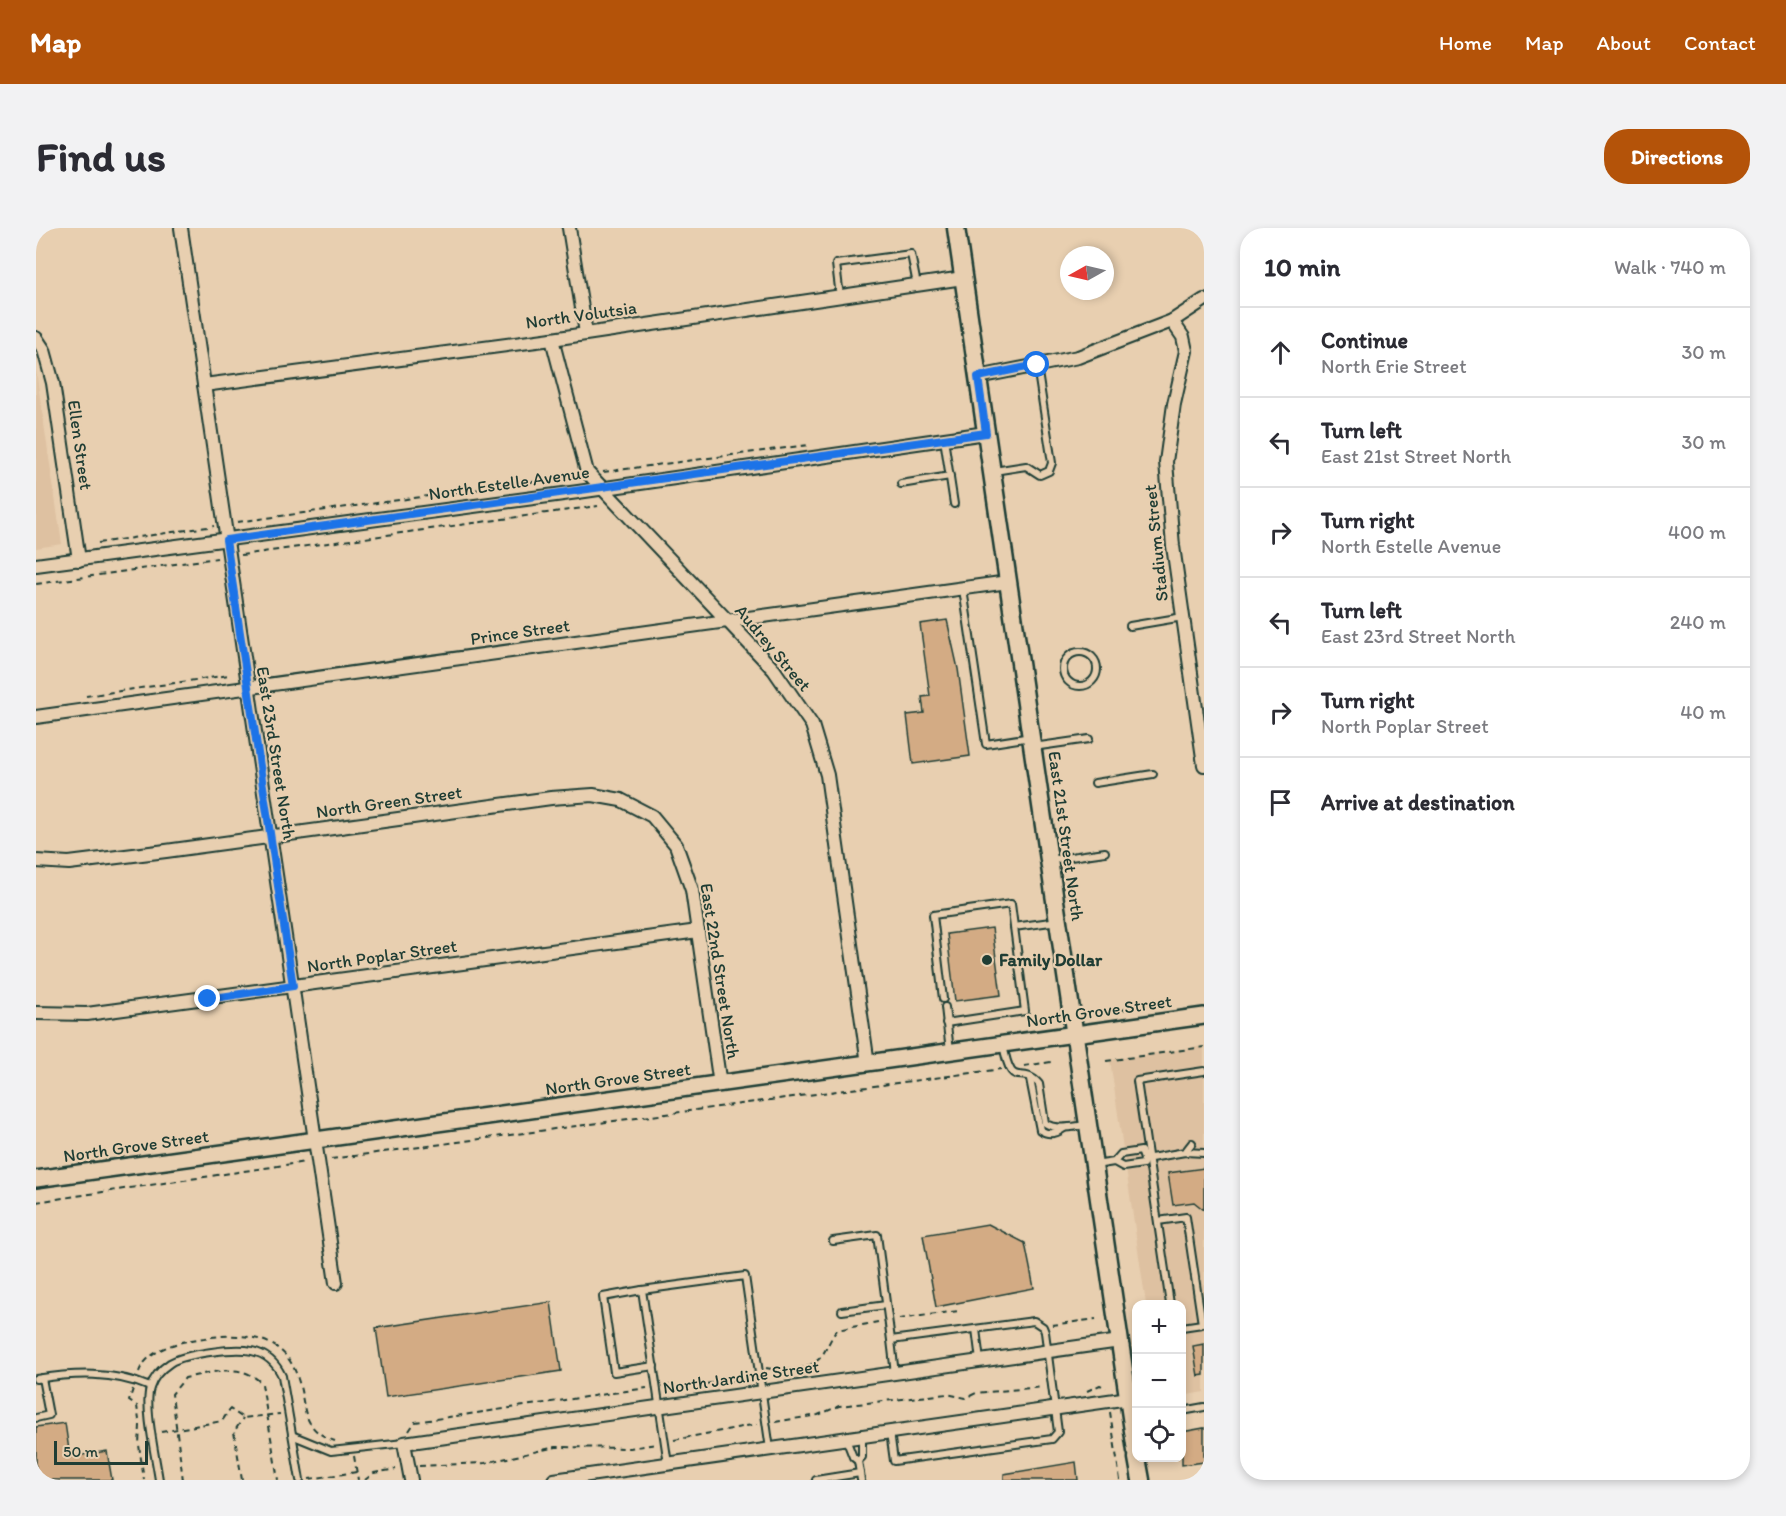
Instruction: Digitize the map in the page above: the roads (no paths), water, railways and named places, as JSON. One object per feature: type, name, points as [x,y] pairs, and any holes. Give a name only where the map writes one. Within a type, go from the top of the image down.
[{"type":"main road","name":"East 21st Street North","points":[[956,228],[1120,1341],[1133,1408]]},
{"type":"main road","points":[[1138,1462],[1141,1480]]},
{"type":"street","name":"East 23rd Street North","points":[[181,228],[336,1283]]},
{"type":"street","points":[[569,228],[586,333]]},
{"type":"street","name":"North Volutsia","points":[[204,385],[552,339],[963,278]]},
{"type":"street","points":[[978,377],[1078,357],[1172,321],[1204,300]]},
{"type":"street","name":"Stadium Street","points":[[1172,321],[1183,337],[1186,351],[1174,404],[1166,462],[1183,617],[1204,765]]},
{"type":"street","name":"Ellen Street","points":[[36,338],[44,350],[53,383],[79,560]]},
{"type":"street","name":"Audrey Street","points":[[552,339],[589,474],[774,670],[812,725],[820,747],[835,827],[868,1064]]},
{"type":"street","name":"North Estelle Avenue","points":[[36,565],[986,433]]},
{"type":"street","name":"Prince Street","points":[[36,717],[730,623],[1008,582]]},
{"type":"street","name":"North Green Street","points":[[36,861],[69,863],[551,798],[593,795],[621,800],[639,809]]},
{"type":"street","name":"East 22nd Street North","points":[[639,809],[652,816],[676,845],[692,890],[720,1085]]},
{"type":"street","name":"North Poplar Street","points":[[36,1013],[87,1014],[698,931]]},
{"type":"street","name":"North Grove Street","points":[[36,1179],[1204,1016]]},
{"type":"street","name":"North Jardine Street","points":[[405,1443],[1120,1341]]},
{"type":"street","points":[[554,1480],[1055,1408],[1131,1389]]},
{"type":"street","points":[[405,1443],[411,1480]]},
{"type":"lane","points":[[840,297],[836,264],[911,254],[917,285]]},
{"type":"lane","points":[[992,471],[1026,466],[1040,475],[1049,471],[1052,464],[1037,365]]},
{"type":"lane","points":[[944,439],[954,504]]},
{"type":"lane","points":[[901,484],[950,476]]},
{"type":"lane","points":[[963,589],[986,744],[1089,740]]},
{"type":"lane","points":[[1130,626],[1183,617]]},
{"type":"lane","points":[[1080,652],[1091,656],[1097,665],[1096,676],[1088,684],[1072,684],[1064,671],[1066,660],[1080,652]]},
{"type":"lane","points":[[1095,783],[1153,774]]},
{"type":"lane","points":[[1050,860],[1105,852]]},
{"type":"lane","points":[[943,999],[933,915],[1011,904],[1025,1011],[946,1023]]},
{"type":"lane","points":[[1014,927],[1059,921]]},
{"type":"lane","points":[[945,1007],[950,1052]]},
{"type":"lane","points":[[1003,1044],[1007,1068],[1014,1075],[1039,1084],[1045,1123],[1049,1126],[1064,1127],[1088,1124]]},
{"type":"lane","points":[[1169,1300],[1146,1159],[1137,1081],[1204,1071]]},
{"type":"lane","points":[[1185,1152],[1192,1143]]},
{"type":"lane","points":[[1114,1162],[1121,1154],[1141,1151],[1146,1159]]},
{"type":"lane","points":[[1095,1165],[1114,1162],[1123,1167],[1143,1164],[1146,1159],[1185,1152],[1204,1153]]},
{"type":"lane","points":[[1158,1221],[1186,1217],[1202,1324],[1186,1326]]},
{"type":"lane","points":[[833,1241],[877,1235],[895,1374]]},
{"type":"lane","points":[[654,1366],[614,1372],[603,1297],[745,1276],[770,1449]]},
{"type":"lane","points":[[642,1290],[668,1464]]},
{"type":"lane","points":[[842,1311],[886,1305]]},
{"type":"lane","points":[[890,1432],[894,1461],[1052,1439],[1058,1432],[1043,1327],[1034,1322],[891,1340]]},
{"type":"lane","points":[[976,1329],[980,1362]]},
{"type":"lane","points":[[159,1480],[148,1399],[150,1387],[157,1374],[176,1360],[236,1350],[251,1350],[277,1365],[285,1383],[301,1480]]},
{"type":"lane","points":[[36,1418],[49,1416],[39,1379],[79,1374],[126,1377],[150,1387]]},
{"type":"lane","points":[[1186,1410],[1204,1407]]},
{"type":"lane","points":[[294,1436],[331,1451],[405,1443]]},
{"type":"lane","points":[[858,1461],[862,1457],[862,1436]]},
{"type":"lane","points":[[816,1480],[860,1476],[858,1461],[853,1457],[846,1439]]},
{"type":"place","name":"Family Dollar","points":[[987,960]]}]
